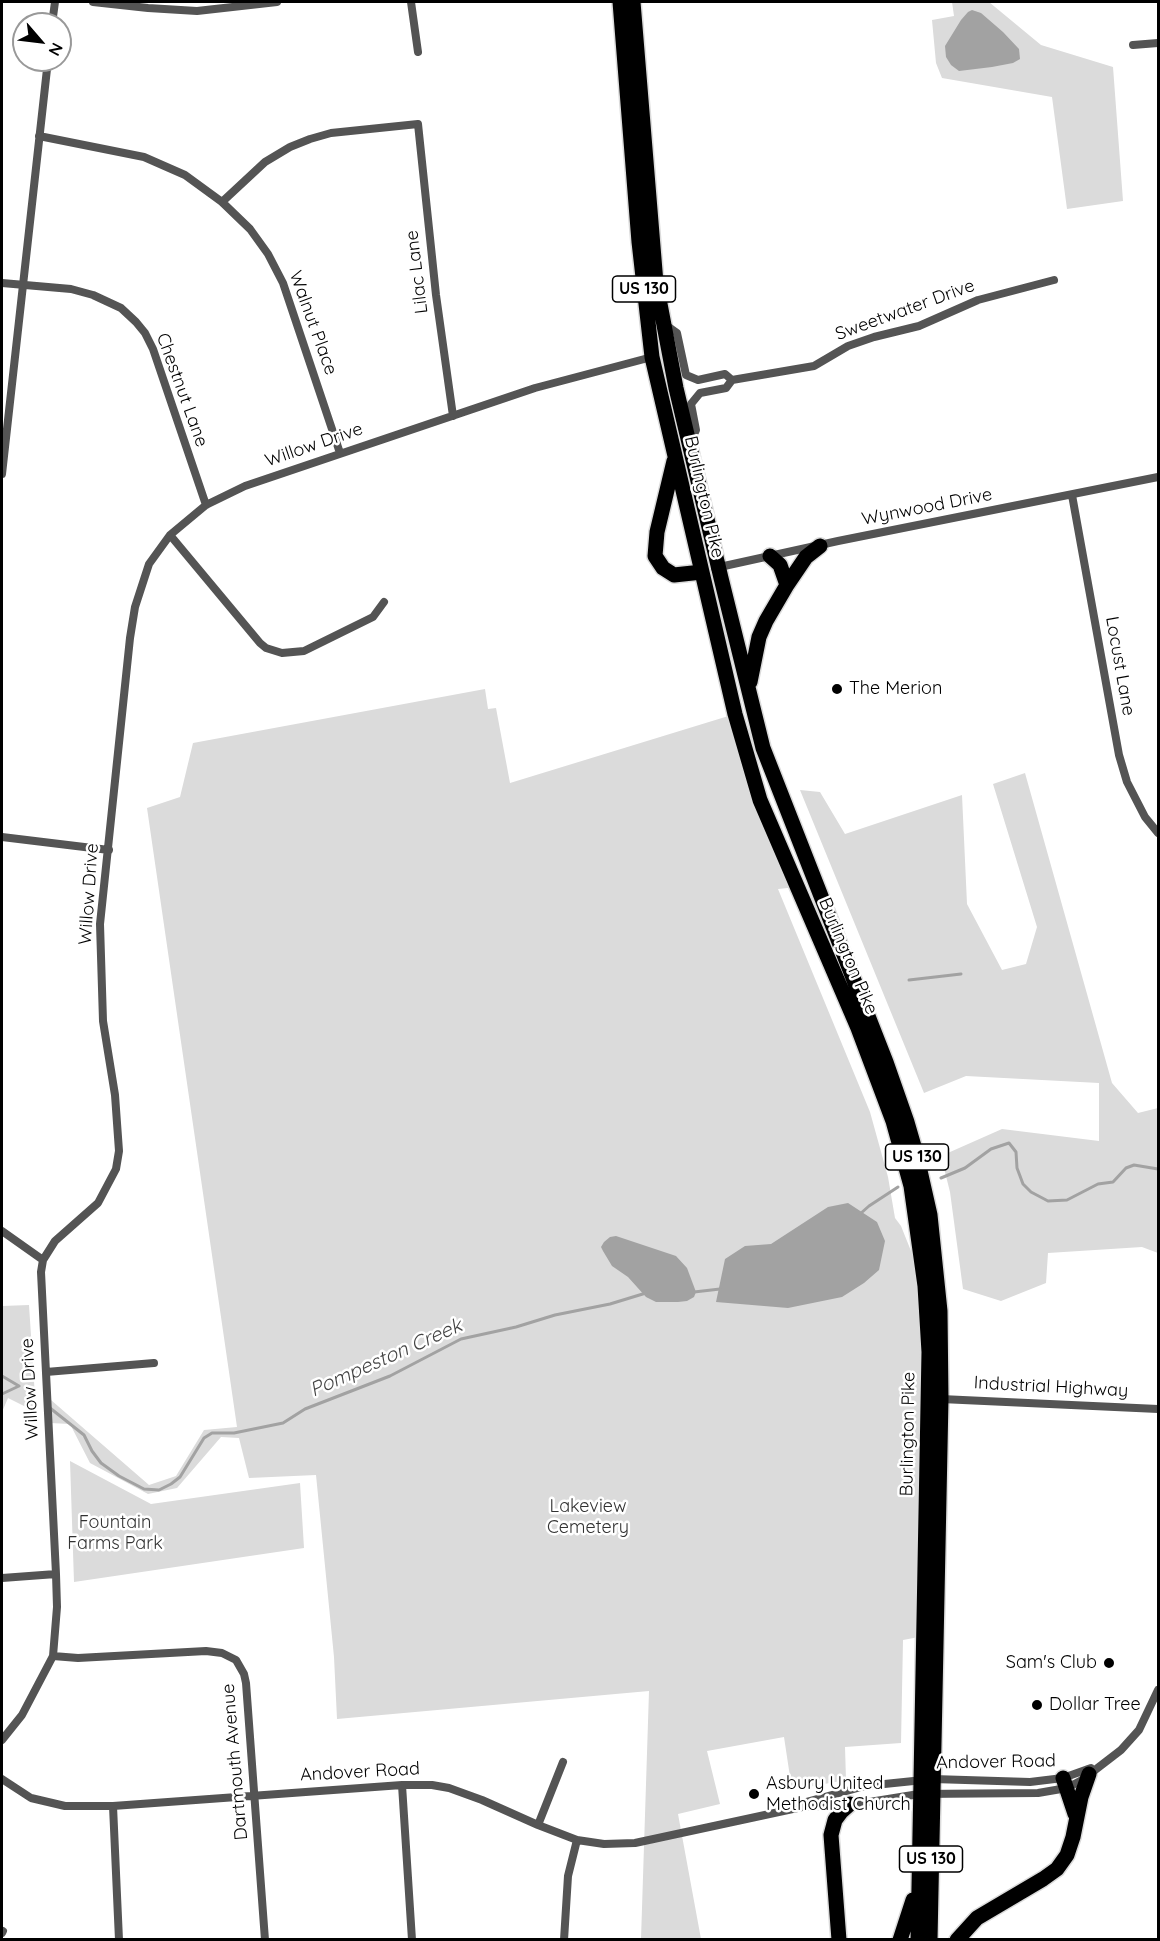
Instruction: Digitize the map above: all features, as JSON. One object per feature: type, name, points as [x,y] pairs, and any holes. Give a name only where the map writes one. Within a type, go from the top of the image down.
[{"type":"highway","name":"Burlington Pike","points":[[620,2],[639,242],[652,357],[735,714],[760,800],[858,1028],[893,1121],[911,1186],[925,1286],[929,1353],[924,1636],[930,1940]]},
{"type":"highway","name":"Burlington Pike","points":[[633,2],[656,283],[689,445],[701,486],[718,567],[763,748],[886,1062],[916,1153],[930,1215],[939,1301],[941,1399],[918,1940]]},
{"type":"highway","points":[[675,459],[657,532],[655,556],[663,568],[674,575],[702,572]]},
{"type":"highway","points":[[749,691],[754,654],[759,637],[787,585],[806,557],[820,546]]},
{"type":"highway","points":[[770,556],[780,565],[787,585]]},
{"type":"highway","points":[[957,1940],[977,1918],[1057,1869],[1067,1855],[1081,1797],[1095,1770]]},
{"type":"highway","points":[[1065,1783],[1076,1823]]},
{"type":"highway","points":[[839,1940],[831,1835],[835,1820],[850,1804]]},
{"type":"highway","points":[[900,1940],[919,1882]]},
{"type":"street","points":[[93,2],[197,11],[278,2]]},
{"type":"street","points":[[411,2],[418,52]]},
{"type":"street","points":[[1133,45],[1158,44]]},
{"type":"street","points":[[2,474],[21,286],[47,72]]},
{"type":"street","name":"Lilac Lane","points":[[222,202],[265,162],[290,147],[310,139],[331,133],[418,124],[436,295],[453,416]]},
{"type":"street","name":"Walnut Place","points":[[39,136],[144,157],[184,175],[222,202],[250,229],[268,255],[283,283],[340,453]]},
{"type":"street","name":"Sweetwater Drive","points":[[689,445],[696,430],[691,404],[700,393],[726,388],[732,380],[814,366],[848,346],[919,326],[978,300],[1054,280]]},
{"type":"street","name":"Chestnut Lane","points":[[2,284],[71,289],[93,295],[122,308],[145,333],[153,349],[206,505]]},
{"type":"street","name":"Sweetwater Drive","points":[[663,322],[677,333],[686,375],[698,380],[725,374],[732,380]]},
{"type":"street","name":"Willow Drive","points":[[2,1740],[22,1715],[53,1656],[57,1607],[56,1574],[41,1272],[44,1260],[55,1241],[98,1203],[116,1169],[119,1151],[115,1095],[103,1021],[100,924],[130,638],[135,607],[150,564],[170,534],[206,505],[245,486],[535,388],[652,357]]},
{"type":"street","name":"Wynwood Drive","points":[[702,572],[1158,477]]},
{"type":"street","name":"Locust Lane","points":[[1072,495],[1119,755],[1127,782],[1145,817],[1158,833]]},
{"type":"street","points":[[170,534],[260,644],[266,648],[282,653],[304,651],[373,617],[384,602]]},
{"type":"street","points":[[2,837],[109,850]]},
{"type":"street","points":[[2,1231],[44,1260]]},
{"type":"street","points":[[46,1372],[154,1363]]},
{"type":"street","name":"Industrial Highway","points":[[941,1399],[1158,1409]]},
{"type":"street","points":[[2,1578],[56,1574]]},
{"type":"street","name":"Dartmouth Avenue","points":[[53,1656],[78,1658],[206,1652],[222,1653],[236,1660],[246,1683],[265,1940]]},
{"type":"street","points":[[1095,1770],[1121,1750],[1139,1730],[1158,1690]]},
{"type":"street","points":[[538,1826],[562,1761]]},
{"type":"street","name":"Andover Road","points":[[785,1809],[850,1804],[926,1787],[1030,1782],[1065,1783],[1082,1780],[1095,1770]]},
{"type":"street","name":"Andover Road","points":[[2,1779],[31,1798],[65,1806],[113,1806],[402,1785],[432,1785],[449,1788],[482,1800],[538,1826],[577,1840],[604,1844],[635,1843],[785,1809],[865,1786],[1038,1792],[1095,1770]]},
{"type":"street","points":[[402,1785],[412,1940]]},
{"type":"street","points":[[113,1806],[119,1940]]},
{"type":"street","points":[[564,1940],[568,1876],[577,1840]]},
{"type":"green space","points":[[952,2],[989,2],[1041,45],[1113,67],[1123,201],[1067,209],[1052,97],[942,78],[936,63],[932,20],[954,16]]},
{"type":"green space","name":"Lakeview Cemetery","points":[[485,689],[488,709],[496,708],[510,783],[735,714],[797,887],[778,889],[870,1112],[888,1177],[895,1218],[901,1226],[925,1286],[924,1636],[903,1640],[901,1743],[845,1747],[846,1780],[792,1790],[784,1737],[707,1751],[720,1804],[678,1814],[701,1939],[641,1939],[649,1691],[337,1719],[334,1657],[316,1475],[249,1478],[239,1438],[221,1437],[177,1488],[148,1494],[90,1463],[70,1424],[50,1423],[51,1400],[149,1485],[176,1476],[204,1430],[237,1427],[147,808],[180,797],[193,743]]},
{"type":"green space","points":[[1025,773],[1112,1083],[1138,1113],[1158,1108],[1158,1253],[1142,1247],[1048,1253],[1046,1283],[1001,1301],[963,1289],[950,1192],[941,1156],[1002,1129],[1099,1141],[1099,1083],[966,1076],[924,1093],[800,790],[820,792],[845,834],[962,795],[967,904],[1002,970],[1026,964],[1037,927],[993,784]]},
{"type":"green space","points":[[29,1305],[36,1412],[8,1398],[2,1412],[2,1306]]},
{"type":"green space","name":"Fountain Farms Park","points":[[70,1461],[151,1504],[300,1483],[304,1548],[74,1582]]},
{"type":"shaded area","points":[[972,10],[981,13],[1003,32],[1019,49],[1020,59],[1013,63],[959,71],[951,65],[946,57],[945,46],[961,20]]},
{"type":"shaded area","points":[[848,1203],[877,1222],[885,1241],[879,1270],[864,1283],[842,1297],[788,1308],[716,1302],[725,1259],[745,1246],[771,1244],[828,1207]]},
{"type":"shaded area","points":[[616,1236],[676,1256],[687,1268],[696,1292],[694,1297],[687,1301],[656,1302],[646,1297],[628,1277],[612,1266],[601,1247],[610,1237]]},
{"type":"waterway","points":[[909,980],[961,974]]},
{"type":"waterway","name":"Pompeston Creek","points":[[941,1178],[965,1168],[991,1149],[1009,1143],[1016,1152],[1017,1168],[1023,1184],[1031,1192],[1048,1201],[1067,1200],[1098,1184],[1113,1182],[1126,1168],[1134,1165],[1158,1169]]},
{"type":"waterway","name":"Pompeston Creek","points":[[860,1214],[898,1187]]},
{"type":"waterway","name":"Pompeston Creek","points":[[694,1292],[720,1289]]},
{"type":"waterway","name":"Pompeston Creek","points":[[50,1408],[84,1435],[101,1463],[119,1476],[144,1489],[159,1490],[180,1477],[204,1438],[212,1433],[234,1433],[283,1423],[305,1409],[390,1376],[461,1339],[516,1327],[555,1315],[610,1304],[646,1293]]},
{"type":"waterway","name":"Pompeston Creek","points":[[2,1376],[19,1386]]},
{"type":"waterway","points":[[2,1394],[19,1386]]},
{"type":"place","name":"The Merion","points":[[837,689]]},
{"type":"place","name":"Sam's Club","points":[[1109,1663]]},
{"type":"place","name":"Dollar Tree","points":[[1037,1705]]},
{"type":"place","name":"Asbury United Methodist Church","points":[[754,1794]]}]
